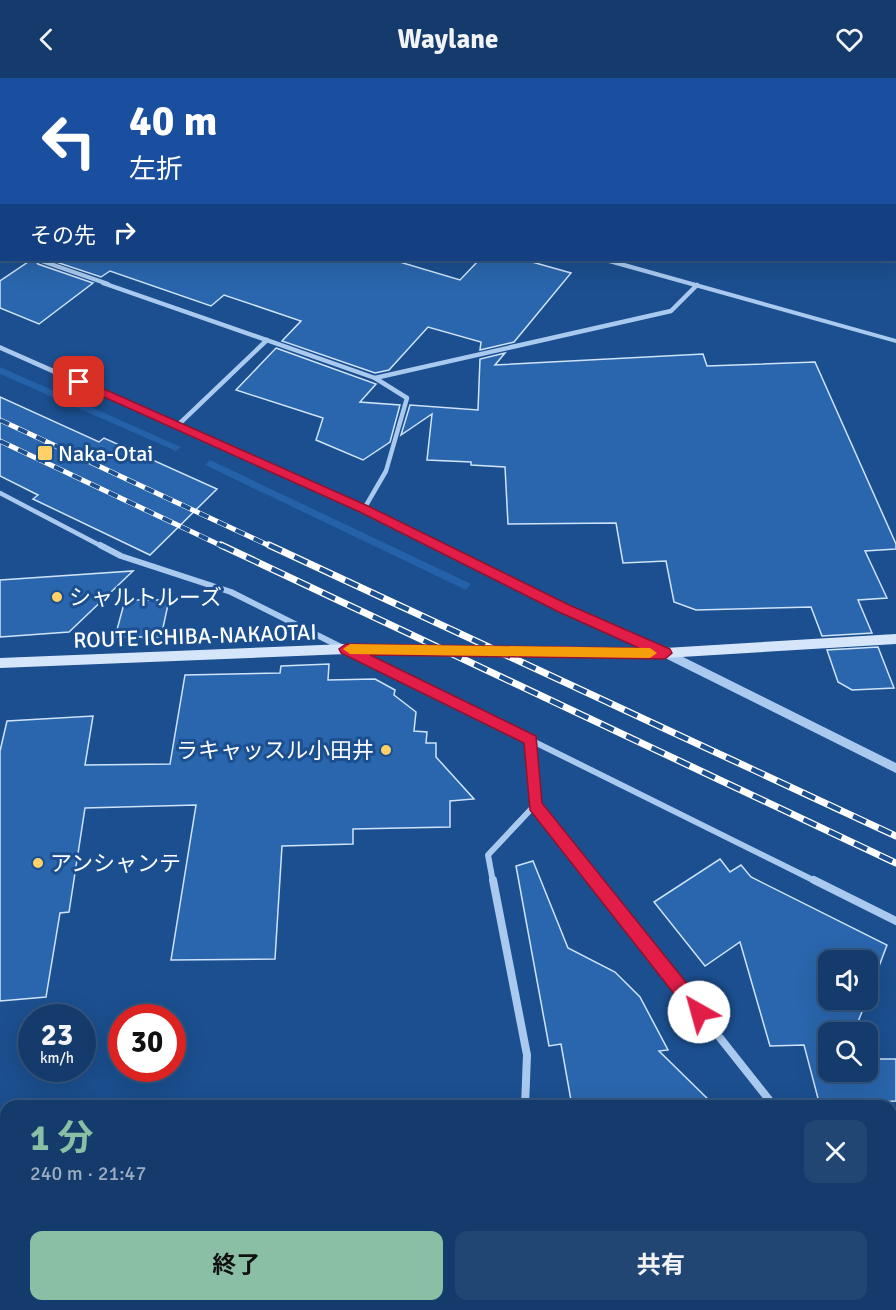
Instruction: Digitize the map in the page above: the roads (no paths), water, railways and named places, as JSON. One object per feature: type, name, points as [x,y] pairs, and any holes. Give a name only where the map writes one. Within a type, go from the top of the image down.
[{"type":"main road","name":"ROUTE ICHIBA-NAKAOTAI","points":[[0,663],[346,649],[665,653],[896,639]]},
{"type":"street","points":[[42,261],[375,378],[407,398],[386,471],[364,509]]},
{"type":"street","points":[[612,261],[896,341]]},
{"type":"street","points":[[375,378],[671,311],[697,285]]},
{"type":"street","points":[[177,426],[267,340]]},
{"type":"street","points":[[0,346],[364,509],[564,609],[665,653],[896,768]]},
{"type":"street","points":[[0,494],[121,556],[231,592],[896,921]]},
{"type":"street","points":[[531,740],[535,805],[769,1100]]},
{"type":"street","points":[[525,1100],[527,1055],[488,855],[535,805]]},
{"type":"railway","points":[[0,420],[272,547]]},
{"type":"railway","points":[[0,441],[224,547]]},
{"type":"railway","points":[[221,545],[896,863]]},
{"type":"railway","points":[[269,545],[896,836]]},
{"type":"place","name":"Naka-Otai","points":[[45,453]]},
{"type":"place","name":"シャルトルーズ","points":[[57,597]]},
{"type":"place","name":"ラキャッスル小田井","points":[[386,750]]},
{"type":"place","name":"アンシャンテ","points":[[38,863]]}]
